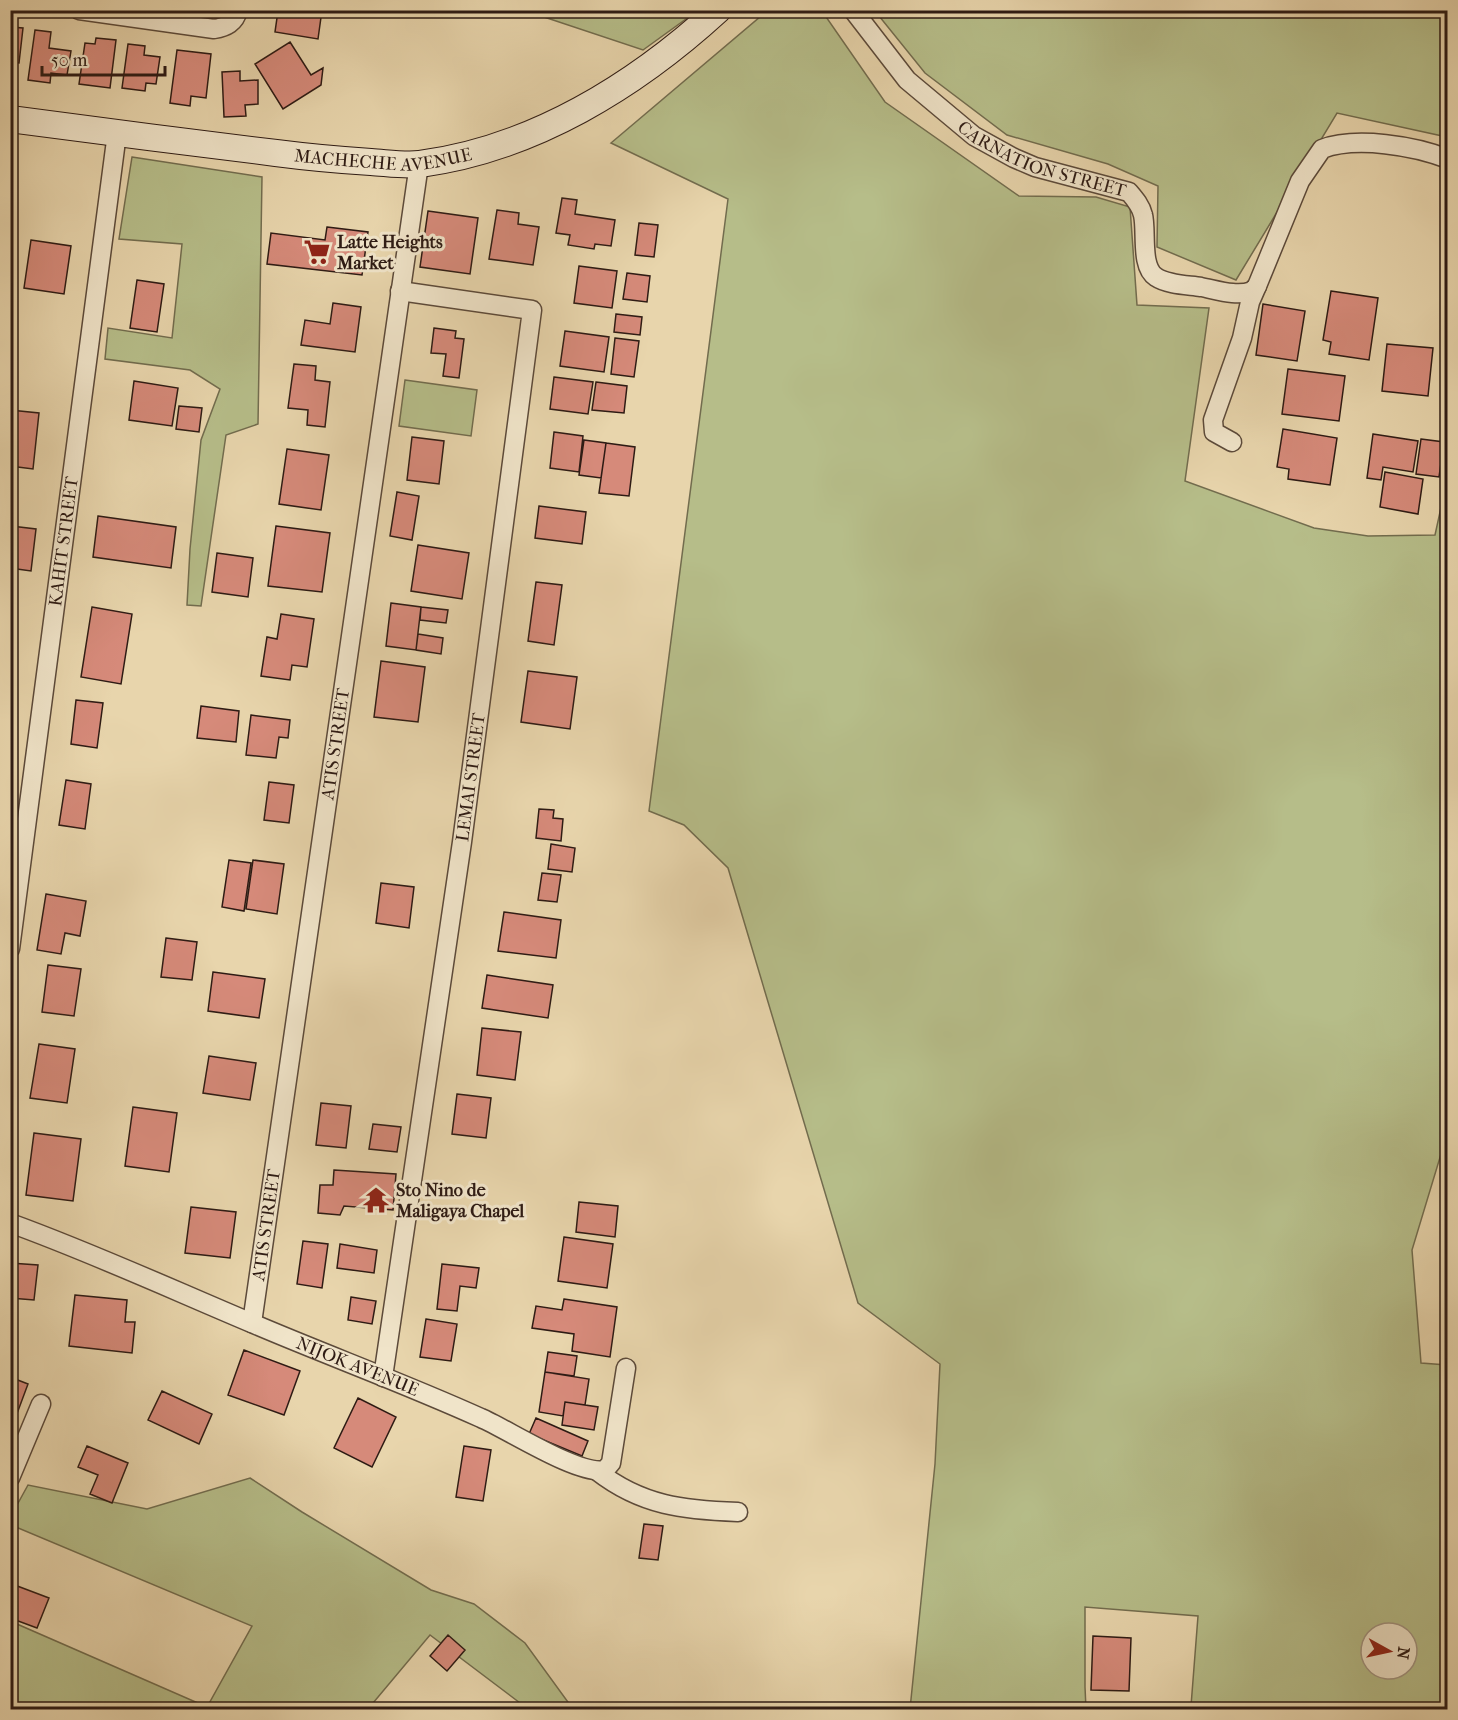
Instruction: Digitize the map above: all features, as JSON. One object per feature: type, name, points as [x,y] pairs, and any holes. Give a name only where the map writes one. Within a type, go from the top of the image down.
[{"type":"main road","name":"MACHECHE AVENUE","points":[[10,119],[312,157],[419,164],[484,151],[516,141],[552,125],[655,63],[685,41],[718,10]]},
{"type":"street","points":[[79,10],[214,29],[227,27],[237,16],[238,10]]},
{"type":"street","name":"CARNATION STREET","points":[[853,10],[907,80],[974,136],[1035,167],[1129,192],[1141,207],[1149,267],[1158,279],[1236,293],[1252,291],[1257,286]]},
{"type":"street","name":"KAHIT STREET","points":[[10,950],[117,133]]},
{"type":"street","points":[[1232,442],[1214,432],[1213,420],[1242,338],[1250,302],[1300,181],[1322,149],[1346,144],[1363,144],[1431,152],[1448,159]]},
{"type":"street","name":"ATIS STREET","points":[[252,1323],[419,164]]},
{"type":"street","name":"LEMAI STREET","points":[[383,1377],[462,842],[532,310],[400,291]]},
{"type":"street","name":"NIJOK AVENUE","points":[[10,1223],[197,1298],[480,1417],[558,1457],[586,1470],[597,1471],[619,1485],[665,1506],[738,1512]]},
{"type":"street","points":[[597,1471],[607,1469],[611,1463],[626,1368]]},
{"type":"street","points":[[10,1478],[41,1404]]},
{"type":"green space","points":[[526,11],[697,11],[643,50]]},
{"type":"green space","points":[[767,11],[822,11],[885,102],[1019,196],[1096,197],[1130,207],[1137,305],[1209,308],[1185,481],[1314,528],[1368,536],[1435,535],[1447,480],[1448,1131],[1412,1250],[1421,1363],[1447,1365],[1447,1709],[1259,1710],[1191,1706],[1198,1616],[1085,1607],[1086,1709],[910,1709],[935,1464],[940,1364],[858,1303],[728,868],[684,825],[649,811],[728,199],[611,143]]},
{"type":"green space","points":[[875,11],[1447,11],[1447,137],[1337,113],[1236,280],[1157,247],[1158,186],[1108,164],[1007,135],[925,73]]},
{"type":"green space","points":[[132,157],[262,177],[258,424],[226,435],[201,606],[187,605],[190,549],[201,440],[220,389],[190,370],[105,359],[108,328],[172,338],[182,244],[119,239]]},
{"type":"green space","points":[[405,380],[477,390],[471,436],[399,426]]},
{"type":"green space","points":[[250,1478],[431,1590],[474,1604],[525,1643],[573,1709],[528,1709],[430,1635],[368,1709],[11,1709],[10,1621],[207,1707],[252,1626],[11,1525],[11,1516],[28,1485],[147,1509]]},
{"type":"building","points":[[322,10],[318,39],[275,32],[278,11]]},
{"type":"building","points":[[10,27],[23,28],[19,63],[10,62]]},
{"type":"building","points":[[35,30],[51,32],[49,48],[71,51],[67,75],[51,73],[50,83],[28,80]]},
{"type":"building","points":[[96,38],[116,40],[110,88],[79,84],[85,43],[95,44]]},
{"type":"building","points":[[290,42],[311,75],[323,68],[321,85],[283,109],[255,64]]},
{"type":"building","points":[[128,44],[145,46],[144,55],[160,57],[156,84],[146,83],[145,91],[122,88]]},
{"type":"building","points":[[177,50],[211,54],[206,98],[191,96],[190,106],[170,103]]},
{"type":"building","points":[[240,71],[240,81],[258,80],[258,104],[245,105],[246,116],[224,117],[222,72]]},
{"type":"building","points":[[562,198],[577,200],[575,214],[615,220],[611,246],[595,244],[594,249],[568,245],[570,235],[556,233]]},
{"type":"building","points":[[497,210],[519,213],[518,224],[539,227],[533,265],[489,259]]},
{"type":"building","points":[[428,211],[478,218],[470,274],[420,267]]},
{"type":"building","points":[[639,223],[658,225],[654,257],[635,255]]},
{"type":"building","name":"Latte Heights Market","points":[[327,227],[368,232],[362,275],[267,264],[271,233],[325,240]]},
{"type":"building","points":[[31,240],[71,246],[64,294],[24,288]]},
{"type":"building","points":[[579,266],[617,271],[612,308],[574,303]]},
{"type":"building","points":[[627,273],[650,276],[647,302],[623,299]]},
{"type":"building","points":[[137,280],[164,284],[157,332],[130,328]]},
{"type":"building","points":[[1331,291],[1378,298],[1369,360],[1329,354],[1331,342],[1323,340]]},
{"type":"building","points":[[333,303],[361,307],[355,352],[301,345],[305,320],[330,324]]},
{"type":"building","points":[[1263,304],[1305,311],[1297,361],[1256,355]]},
{"type":"building","points":[[616,314],[642,317],[640,335],[614,332]]},
{"type":"building","points":[[434,328],[456,331],[455,338],[464,339],[459,378],[443,376],[446,354],[431,353]]},
{"type":"building","points":[[565,331],[609,337],[604,372],[560,366]]},
{"type":"building","points":[[615,338],[639,341],[634,377],[611,374]]},
{"type":"building","points":[[1387,344],[1433,348],[1428,396],[1382,391]]},
{"type":"building","points":[[294,364],[316,366],[315,380],[330,382],[325,427],[307,425],[308,410],[288,408]]},
{"type":"building","points":[[1288,369],[1345,376],[1339,421],[1282,414]]},
{"type":"building","points":[[554,377],[593,382],[588,414],[550,409]]},
{"type":"building","points":[[134,381],[178,388],[172,426],[129,420]]},
{"type":"building","points":[[596,382],[627,386],[624,413],[592,410]]},
{"type":"building","points":[[179,406],[202,408],[199,432],[176,429]]},
{"type":"building","points":[[10,410],[39,413],[33,469],[10,466]]},
{"type":"building","points":[[1283,429],[1337,438],[1330,485],[1288,479],[1289,469],[1277,467]]},
{"type":"building","points":[[554,432],[583,436],[579,472],[550,468]]},
{"type":"building","points":[[1373,434],[1418,441],[1413,472],[1383,467],[1381,480],[1367,478]]},
{"type":"building","points":[[412,437],[444,441],[439,484],[407,480]]},
{"type":"building","points":[[1421,439],[1444,442],[1439,477],[1416,474]]},
{"type":"building","points":[[584,440],[606,443],[601,478],[579,475]]},
{"type":"building","points":[[606,443],[635,447],[629,496],[599,493]]},
{"type":"building","points":[[287,449],[329,455],[321,510],[279,504]]},
{"type":"building","points":[[1385,472],[1423,479],[1418,514],[1380,507]]},
{"type":"building","points":[[397,492],[419,496],[412,540],[390,536]]},
{"type":"building","points":[[539,506],[586,512],[582,544],[535,538]]},
{"type":"building","points":[[98,516],[176,527],[171,568],[93,557]]},
{"type":"building","points":[[11,526],[36,529],[31,571],[10,568]]},
{"type":"building","points":[[276,526],[330,533],[322,592],[268,586]]},
{"type":"building","points":[[418,545],[469,553],[462,599],[411,591]]},
{"type":"building","points":[[217,553],[253,558],[248,597],[212,592]]},
{"type":"building","points":[[536,582],[562,585],[554,645],[528,641]]},
{"type":"building","points":[[391,603],[421,607],[416,650],[386,646]]},
{"type":"building","points":[[92,607],[132,614],[121,684],[81,677]]},
{"type":"building","points":[[421,607],[448,610],[446,623],[420,620]]},
{"type":"building","points":[[281,614],[314,619],[307,667],[292,665],[290,680],[261,676],[267,637],[277,639]]},
{"type":"building","points":[[418,634],[443,638],[441,654],[416,650]]},
{"type":"building","points":[[381,661],[425,667],[418,722],[374,717]]},
{"type":"building","points":[[528,671],[577,677],[570,729],[521,722]]},
{"type":"building","points":[[76,700],[103,703],[97,748],[71,744]]},
{"type":"building","points":[[201,706],[239,711],[236,742],[197,738]]},
{"type":"building","points":[[251,715],[290,720],[288,738],[279,737],[276,758],[246,755]]},
{"type":"building","points":[[66,780],[91,784],[85,829],[59,825]]},
{"type":"building","points":[[269,782],[294,785],[289,823],[264,820]]},
{"type":"building","points":[[539,809],[554,810],[553,818],[563,819],[561,841],[536,838]]},
{"type":"building","points":[[551,844],[575,848],[572,872],[548,869]]},
{"type":"building","points":[[229,860],[251,863],[244,911],[222,907]]},
{"type":"building","points":[[253,860],[284,864],[277,914],[246,909]]},
{"type":"building","points":[[542,873],[561,875],[557,902],[538,900]]},
{"type":"building","points":[[381,883],[414,887],[409,928],[376,923]]},
{"type":"building","points":[[46,894],[86,901],[80,936],[65,933],[61,954],[37,950]]},
{"type":"building","points":[[504,912],[561,920],[556,958],[498,951]]},
{"type":"building","points":[[166,938],[197,942],[192,980],[161,977]]},
{"type":"building","points":[[48,965],[81,969],[74,1016],[42,1012]]},
{"type":"building","points":[[213,972],[265,979],[259,1018],[208,1011]]},
{"type":"building","points":[[487,975],[553,985],[548,1018],[482,1008]]},
{"type":"building","points":[[482,1028],[521,1032],[515,1080],[477,1075]]},
{"type":"building","points":[[39,1044],[75,1049],[67,1103],[30,1098]]},
{"type":"building","points":[[209,1056],[256,1063],[250,1100],[203,1093]]},
{"type":"building","points":[[457,1094],[491,1098],[486,1138],[452,1134]]},
{"type":"building","points":[[321,1103],[351,1106],[346,1148],[316,1145]]},
{"type":"building","points":[[133,1107],[177,1113],[169,1172],[125,1166]]},
{"type":"building","points":[[373,1124],[401,1127],[397,1152],[369,1149]]},
{"type":"building","points":[[34,1133],[81,1139],[73,1201],[26,1195]]},
{"type":"building","points":[[334,1170],[396,1174],[393,1210],[344,1206],[340,1215],[318,1213],[320,1185],[333,1185]]},
{"type":"building","points":[[579,1202],[618,1206],[615,1237],[576,1232]]},
{"type":"building","points":[[191,1207],[236,1212],[230,1258],[185,1253]]},
{"type":"building","points":[[564,1237],[613,1244],[607,1288],[558,1281]]},
{"type":"building","points":[[303,1241],[328,1244],[322,1288],[297,1284]]},
{"type":"building","points":[[340,1244],[377,1250],[374,1273],[337,1268]]},
{"type":"building","points":[[10,1263],[38,1265],[34,1300],[10,1298]]},
{"type":"building","points":[[442,1264],[479,1268],[476,1288],[460,1286],[457,1311],[437,1309]]},
{"type":"building","points":[[75,1295],[127,1300],[125,1322],[135,1322],[132,1353],[69,1346]]},
{"type":"building","points":[[351,1297],[376,1301],[372,1324],[348,1320]]},
{"type":"building","points":[[564,1299],[617,1307],[610,1357],[572,1351],[574,1334],[532,1328],[536,1306],[562,1310]]},
{"type":"building","points":[[426,1319],[457,1324],[451,1361],[420,1357]]},
{"type":"building","points":[[244,1350],[300,1371],[284,1415],[228,1395]]},
{"type":"building","points":[[548,1352],[577,1356],[574,1376],[545,1372]]},
{"type":"building","points":[[545,1372],[589,1379],[585,1405],[565,1402],[563,1416],[539,1412]]},
{"type":"building","points":[[10,1377],[28,1384],[12,1427],[10,1427]]},
{"type":"building","points":[[162,1391],[212,1414],[199,1444],[148,1420]]},
{"type":"building","points":[[358,1398],[396,1417],[372,1467],[334,1448]]},
{"type":"building","points":[[565,1402],[598,1407],[594,1430],[562,1425]]},
{"type":"building","points":[[536,1418],[588,1441],[582,1456],[529,1434]]},
{"type":"building","points":[[87,1446],[128,1463],[112,1503],[90,1494],[98,1475],[78,1467]]},
{"type":"building","points":[[464,1446],[491,1450],[483,1501],[456,1497]]},
{"type":"building","points":[[644,1524],[663,1526],[658,1560],[639,1558]]},
{"type":"building","points":[[12,1584],[49,1598],[37,1628],[10,1618]]},
{"type":"building","points":[[448,1635],[465,1650],[447,1671],[430,1656]]},
{"type":"building","points":[[1093,1636],[1131,1638],[1129,1691],[1091,1690]]},
{"type":"place","name":"Latte Heights Market","points":[[317,252]]},
{"type":"place","name":"Sto Nino de Maligaya Chapel","points":[[376,1200]]}]
